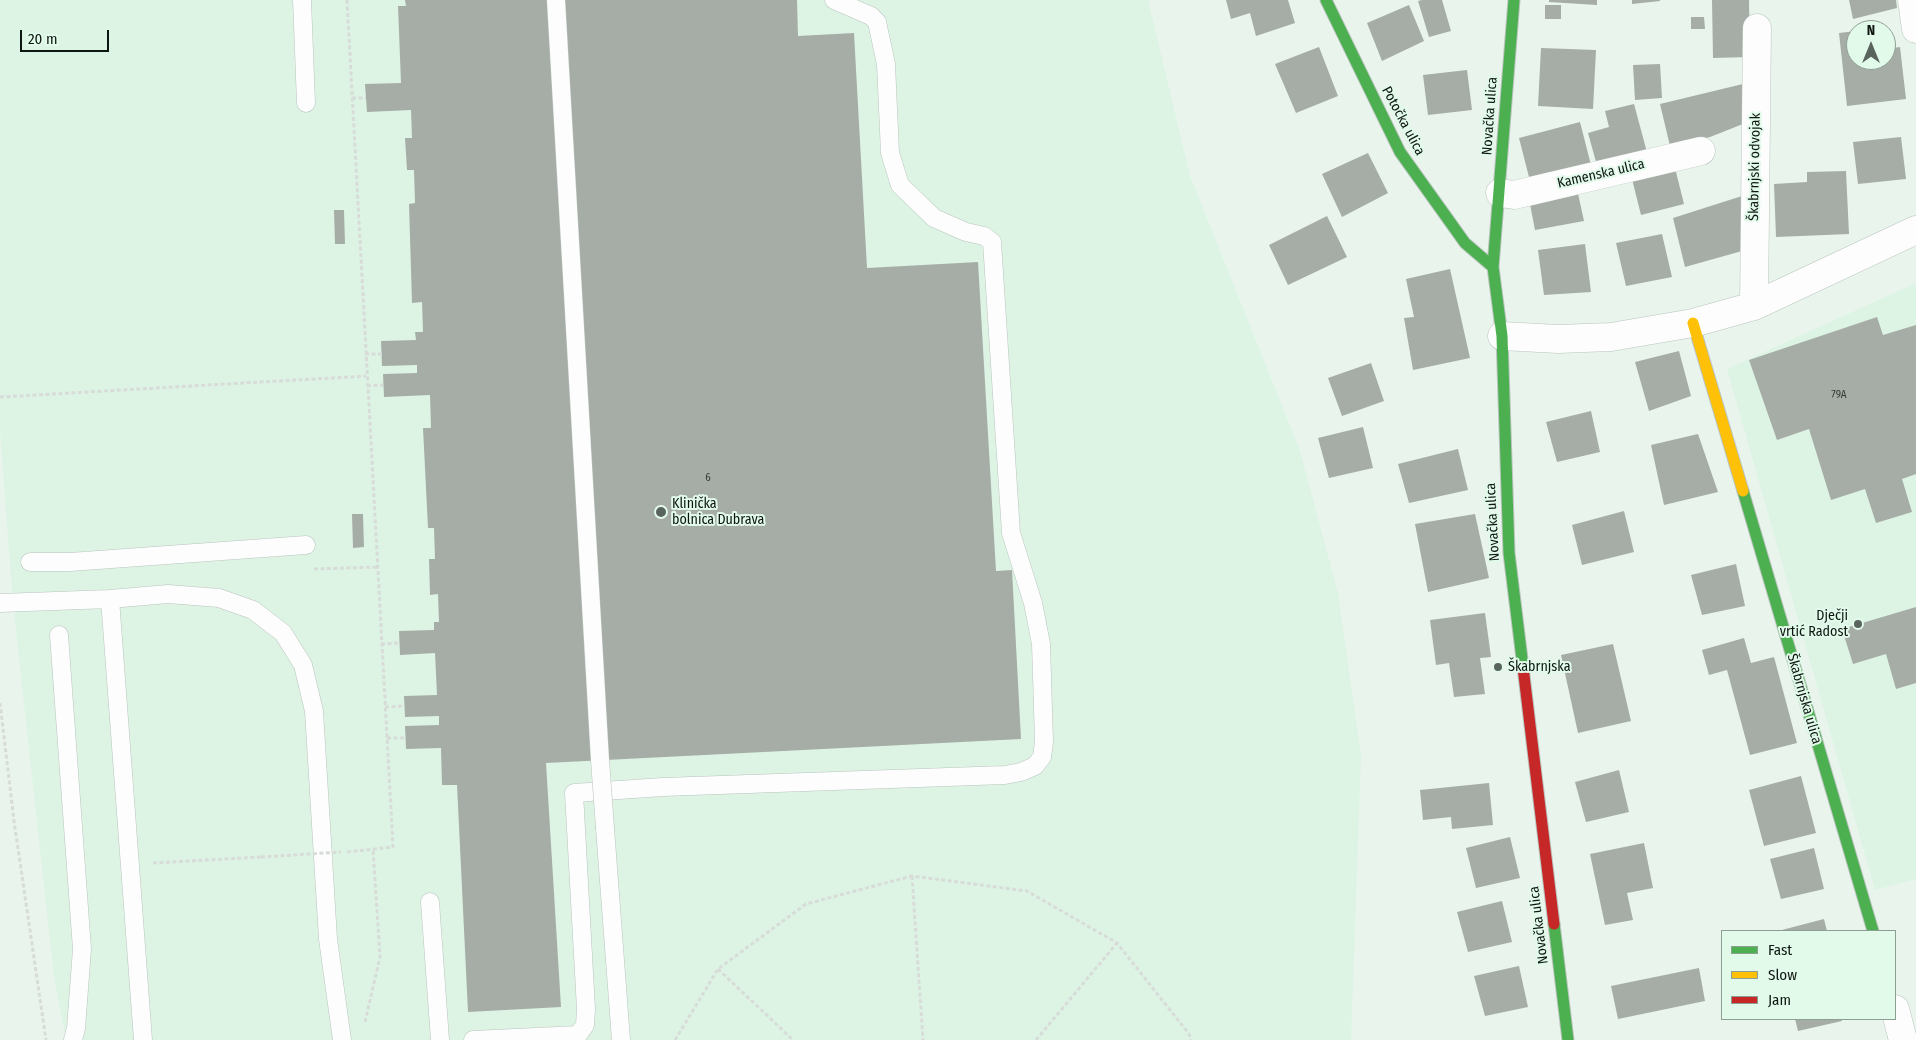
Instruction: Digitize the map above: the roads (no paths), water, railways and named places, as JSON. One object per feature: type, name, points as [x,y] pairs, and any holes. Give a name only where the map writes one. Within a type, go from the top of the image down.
[{"type":"street","name":"Potočka ulica","points":[[1326,0],[1400,152],[1465,242],[1493,267]]},
{"type":"street","name":"Novačka ulica","points":[[1514,0],[1493,267],[1502,336],[1509,553],[1568,1040]]},
{"type":"street","points":[[1912,0],[1916,29]]},
{"type":"street","name":"Škabrnjski odvojak","points":[[1754,306],[1757,28]]},
{"type":"street","name":"Kamenska ulica","points":[[1500,193],[1514,195],[1701,151]]},
{"type":"street","points":[[1502,336],[1558,339],[1611,337],[1693,323],[1754,306],[1916,230]]},
{"type":"street","name":"Škabrnjska ulica","points":[[1693,323],[1873,930]]},
{"type":"street","points":[[1896,1012],[1904,1040]]},
{"type":"lane","points":[[302,0],[306,103]]},
{"type":"lane","points":[[556,0],[604,828],[621,1040]]},
{"type":"lane","points":[[473,1040],[578,1035],[585,1025],[586,1008],[574,793],[663,786],[1005,775],[1021,772],[1035,766],[1042,757],[1044,742],[1041,644],[1033,603],[1011,533],[992,242],[984,236],[966,232],[934,218],[900,185],[890,153],[886,64],[877,22],[871,16],[834,0]]},
{"type":"lane","points":[[30,562],[69,567],[306,545]]},
{"type":"lane","points":[[0,603],[110,599],[168,594],[220,598],[253,610],[283,633],[303,665],[314,711],[328,939],[342,1040]]},
{"type":"lane","points":[[110,599],[143,1040]]},
{"type":"lane","points":[[59,635],[82,949],[76,1028],[73,1040]]},
{"type":"lane","points":[[430,902],[440,1040]]},
{"type":"place","name":"Klinička bolnica Dubrava","points":[[661,512]]},
{"type":"place","name":"Dječji vrtić Radost","points":[[1858,624]]},
{"type":"place","name":"Škabrnjska","points":[[1498,667]]}]
